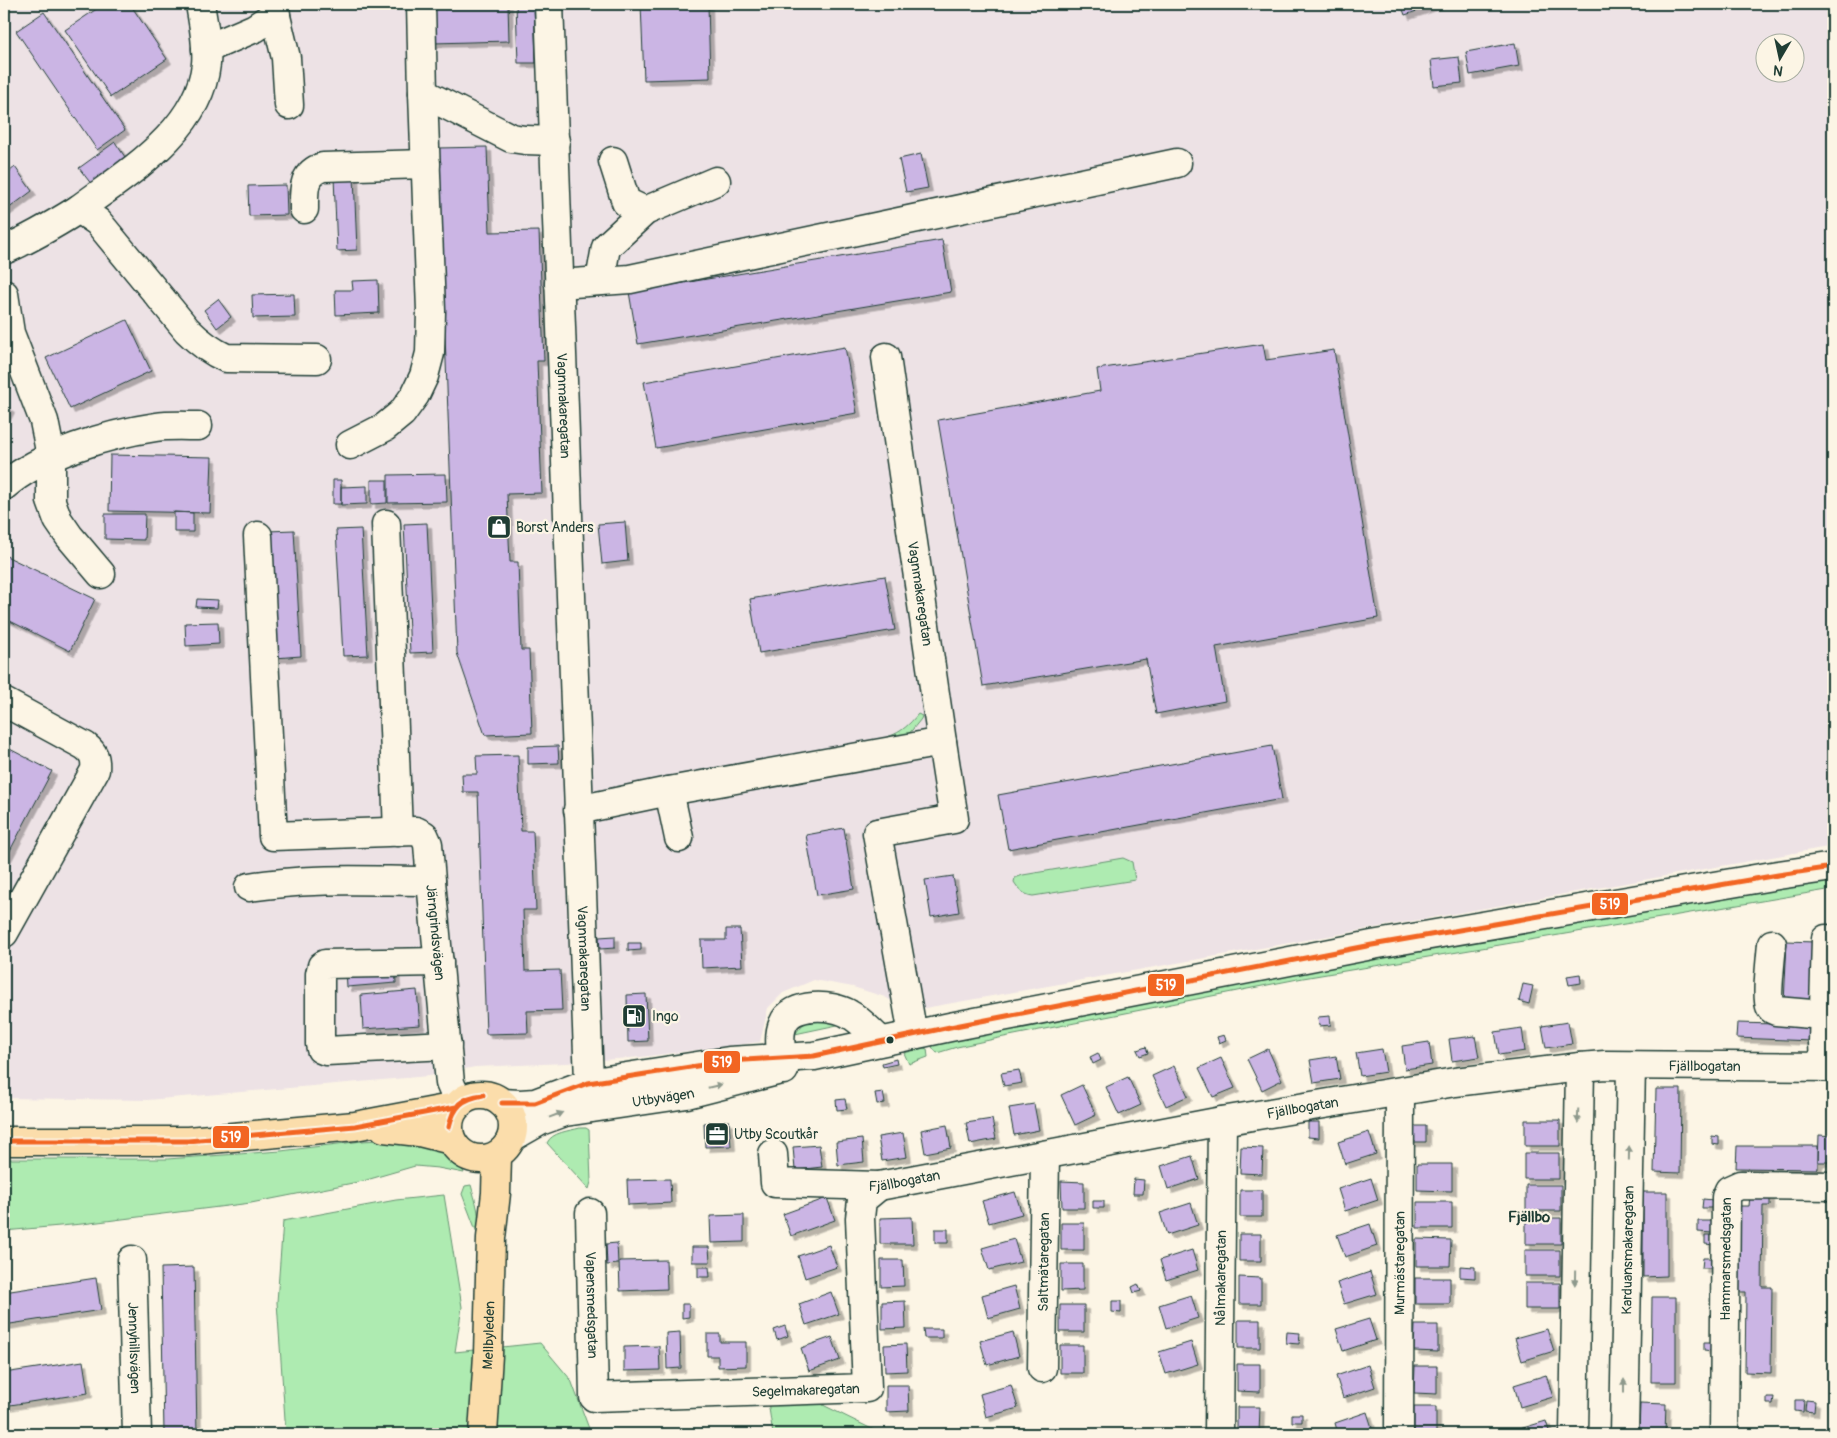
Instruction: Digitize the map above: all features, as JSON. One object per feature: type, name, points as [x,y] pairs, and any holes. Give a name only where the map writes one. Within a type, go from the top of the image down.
[{"type":"main road","name":"Utbyvägen","points":[[4,1141],[188,1141],[355,1126],[458,1105],[471,1097],[484,1095],[502,1103]]},
{"type":"main road","points":[[458,1105],[451,1115],[449,1125],[452,1140],[463,1154],[494,1150],[512,1118],[502,1103]]},
{"type":"main road","name":"Utbyvägen","points":[[355,1126],[420,1132],[452,1140]]},
{"type":"main road","name":"Mellbyleden","points":[[483,1434],[488,1355],[494,1150]]},
{"type":"street","points":[[4,250],[48,228],[79,208],[158,149],[177,128],[194,103],[204,79],[206,49],[200,4]]},
{"type":"street","points":[[350,445],[384,427],[402,413],[415,395],[424,376],[430,353],[431,311],[421,4]]},
{"type":"street","name":"Vagnmakaregatan","points":[[549,4],[589,1095]]},
{"type":"street","points":[[206,49],[255,28],[275,9]]},
{"type":"street","points":[[275,9],[286,58],[289,105]]},
{"type":"street","points":[[423,93],[511,138],[554,141]]},
{"type":"street","points":[[613,161],[626,202],[645,211]]},
{"type":"street","points":[[560,284],[630,279],[1177,163]]},
{"type":"street","points":[[304,209],[306,180],[316,169],[322,167],[426,174]]},
{"type":"street","points":[[600,281],[606,247],[645,211],[716,181]]},
{"type":"street","points":[[79,208],[98,222],[187,330],[199,343],[212,352],[226,358],[317,359]]},
{"type":"street","points":[[4,294],[7,335],[44,422],[51,456],[51,501],[58,520],[68,536],[101,574]]},
{"type":"street","name":"Vagnmakaregatan","points":[[886,356],[954,819],[877,833],[913,1035]]},
{"type":"street","points":[[4,486],[15,476],[51,456],[120,435],[157,427],[198,426]]},
{"type":"street","points":[[386,524],[398,832]]},
{"type":"street","points":[[258,536],[273,836],[416,831],[424,835],[428,844],[431,880]]},
{"type":"street","points":[[4,702],[84,746],[92,752],[96,759],[95,770],[8,916]]},
{"type":"street","points":[[578,810],[670,791],[942,742]]},
{"type":"street","points":[[670,791],[679,838]]},
{"type":"street","name":"Utbyvägen","points":[[502,1103],[535,1103],[589,1095],[686,1094],[783,1064],[881,1041],[1372,945],[1833,867]]},
{"type":"street","name":"Järngrindsvägen","points":[[250,887],[286,881],[319,879],[431,880],[450,1082],[458,1105]]},
{"type":"street","points":[[1826,939],[1823,1015],[1829,1067]]},
{"type":"street","points":[[1772,944],[1769,1005],[1776,1011],[1823,1015]]},
{"type":"street","points":[[439,962],[325,964],[322,966],[320,974],[320,1044],[326,1052],[447,1045]]},
{"type":"street","points":[[783,1064],[780,1034],[783,1022],[789,1015],[811,1006],[848,1013],[881,1041]]},
{"type":"street","name":"Fjällbogatan","points":[[773,1154],[775,1183],[878,1186],[1222,1121],[1455,1082],[1605,1065],[1829,1067]]},
{"type":"street","name":"Karduansmakaregatan","points":[[1624,1434],[1624,1348],[1631,1066]]},
{"type":"street","points":[[1574,1434],[1580,1067]]},
{"type":"street","name":"Murmästaregatan","points":[[1399,1434],[1400,1092]]},
{"type":"street","name":"Utbyvägen","points":[[494,1150],[540,1122],[565,1112],[589,1095]]},
{"type":"street","name":"Nålmakaregatan","points":[[1219,1434],[1222,1121]]},
{"type":"street","name":"Saltmätaregatan","points":[[1042,1368],[1046,1155]]},
{"type":"street","name":"Hammarsmedsgatan","points":[[1724,1434],[1726,1197],[1729,1190],[1740,1185],[1833,1186]]},
{"type":"street","name":"Segelmakaregatan","points":[[594,1397],[867,1388],[860,1218],[862,1200],[878,1186]]},
{"type":"street","name":"Vapensmedsgatan","points":[[590,1213],[594,1397]]},
{"type":"street","name":"Jennyhillsvägen","points":[[132,1260],[137,1434]]},
{"type":"shaded area","points":[[4,4],[1833,4],[1833,846],[908,1011],[885,997],[853,987],[814,980],[783,993],[768,1008],[760,1042],[641,1057],[475,1067],[429,1076],[147,1100],[4,1098]]},
{"type":"green space","points":[[918,714],[922,716],[921,719],[908,735],[865,743],[882,739],[900,731]]},
{"type":"green space","points":[[1123,858],[1132,862],[1135,880],[1033,896],[1022,892],[1014,882],[1015,878],[1023,875]]},
{"type":"green space","points":[[1833,878],[1833,889],[1303,978],[999,1038],[937,1053],[932,1047],[935,1044],[1241,982]]},
{"type":"green space","points":[[820,1017],[842,1024],[795,1034],[804,1023]]},
{"type":"green space","points":[[927,1049],[928,1057],[909,1064],[904,1053]]},
{"type":"green space","points":[[580,1128],[589,1130],[591,1182],[589,1189],[547,1143],[549,1139],[557,1134]]},
{"type":"green space","points":[[412,1138],[449,1154],[460,1165],[464,1173],[415,1166],[363,1181],[251,1203],[82,1224],[4,1231],[4,1159],[167,1159],[281,1151],[362,1141]]},
{"type":"green space","points":[[471,1185],[479,1221],[477,1233],[462,1194],[465,1186]]},
{"type":"green space","points":[[444,1195],[462,1307],[455,1352],[540,1343],[571,1380],[591,1434],[286,1434],[277,1302],[283,1221],[396,1200]]},
{"type":"green space","points":[[1830,1240],[1833,1240],[1833,1298],[1829,1298]]},
{"type":"green space","points":[[768,1402],[821,1404],[882,1434],[773,1434]]},
{"type":"building","points":[[104,4],[130,4],[167,59],[111,97],[65,30]]},
{"type":"building","points":[[432,4],[508,4],[509,41],[433,43]]},
{"type":"building","points":[[516,4],[534,4],[536,63],[518,63]]},
{"type":"building","points":[[641,4],[708,4],[710,78],[644,80]]},
{"type":"building","points":[[1401,4],[1438,4],[1405,15]]},
{"type":"building","points":[[44,12],[125,130],[97,150],[16,31]]},
{"type":"building","points":[[1515,43],[1519,66],[1470,75],[1466,52]]},
{"type":"building","points":[[1459,57],[1462,83],[1434,86],[1431,60]]},
{"type":"building","points":[[115,142],[127,160],[92,185],[79,168]]},
{"type":"building","points":[[487,147],[490,232],[539,231],[544,361],[537,361],[542,493],[507,494],[510,562],[518,562],[521,650],[529,650],[532,733],[485,735],[457,653],[438,148]]},
{"type":"building","points":[[921,154],[928,188],[906,192],[899,159]]},
{"type":"building","points":[[15,167],[32,191],[4,212],[4,176]]},
{"type":"building","points":[[354,176],[357,250],[337,251],[334,177]]},
{"type":"building","points":[[286,185],[287,215],[249,216],[248,186]]},
{"type":"building","points":[[942,240],[951,292],[638,344],[629,292]]},
{"type":"building","points":[[378,280],[379,313],[336,315],[335,290],[353,290],[352,281]]},
{"type":"building","points":[[294,294],[295,317],[253,318],[252,295]]},
{"type":"building","points":[[218,299],[231,317],[217,328],[204,310]]},
{"type":"building","points":[[127,320],[151,371],[70,409],[46,358]]},
{"type":"building","points":[[1263,344],[1266,360],[1334,350],[1378,618],[1216,647],[1225,701],[1156,714],[1146,659],[983,686],[938,420],[1100,391],[1097,369]]},
{"type":"building","points":[[845,347],[857,413],[656,448],[644,382]]},
{"type":"building","points":[[4,404],[10,408],[4,420]]},
{"type":"building","points":[[110,455],[212,457],[210,513],[109,511]]},
{"type":"building","points":[[446,474],[447,502],[388,503],[388,475]]},
{"type":"building","points":[[333,480],[341,480],[341,504],[333,504]]},
{"type":"building","points":[[371,480],[387,480],[387,503],[371,504]]},
{"type":"building","points":[[367,486],[367,504],[341,505],[341,487]]},
{"type":"building","points":[[174,512],[193,513],[193,532],[174,532]]},
{"type":"building","points":[[105,514],[145,514],[144,540],[105,539]]},
{"type":"building","points":[[625,522],[628,561],[602,564],[598,524]]},
{"type":"building","points":[[427,523],[433,652],[410,653],[404,524]]},
{"type":"building","points":[[361,529],[368,655],[343,656],[336,530]]},
{"type":"building","points":[[294,530],[301,656],[275,658],[268,531]]},
{"type":"building","points":[[4,555],[95,599],[70,651],[4,618]]},
{"type":"building","points":[[885,576],[895,630],[759,653],[750,599]]},
{"type":"building","points":[[197,599],[218,600],[217,608],[196,607]]},
{"type":"building","points":[[218,622],[219,644],[186,646],[185,623]]},
{"type":"building","points":[[4,746],[52,771],[4,862]]},
{"type":"building","points":[[558,746],[559,763],[528,764],[528,747]]},
{"type":"building","points":[[1272,746],[1282,799],[1008,849],[998,795]]},
{"type":"building","points":[[518,755],[521,831],[533,831],[536,910],[523,910],[525,971],[560,970],[562,1010],[527,1011],[528,1033],[486,1034],[478,792],[463,792],[462,774],[477,774],[476,756]]},
{"type":"building","points":[[844,828],[854,889],[817,895],[806,835]]},
{"type":"building","points":[[953,876],[959,912],[931,917],[925,880]]},
{"type":"building","points":[[726,929],[740,929],[742,966],[702,968],[701,940],[726,940]]},
{"type":"building","points":[[615,936],[615,948],[600,949],[599,937]]},
{"type":"building","points":[[1787,941],[1814,942],[1811,1005],[1784,1003]]},
{"type":"building","points":[[628,943],[641,943],[641,950],[628,951]]},
{"type":"building","points":[[395,965],[396,983],[347,987],[346,969]]},
{"type":"building","points":[[1580,974],[1581,983],[1569,985],[1567,976]]},
{"type":"building","points":[[1523,984],[1533,986],[1529,1004],[1519,1001]]},
{"type":"building","points":[[417,990],[420,1025],[363,1029],[361,995]]},
{"type":"building","points":[[646,994],[648,1041],[628,1042],[627,995]]},
{"type":"building","points":[[1330,1016],[1331,1025],[1319,1026],[1318,1017]]},
{"type":"building","points":[[1568,1022],[1572,1044],[1546,1048],[1542,1026]]},
{"type":"building","points":[[1737,1023],[1813,1025],[1812,1041],[1736,1038]]},
{"type":"building","points":[[1522,1028],[1525,1051],[1499,1055],[1495,1032]]},
{"type":"building","points":[[1224,1035],[1226,1040],[1219,1043],[1217,1037]]},
{"type":"building","points":[[1475,1036],[1479,1057],[1452,1061],[1449,1039]]},
{"type":"building","points":[[1429,1042],[1432,1065],[1405,1069],[1402,1046]]},
{"type":"building","points":[[1146,1047],[1148,1053],[1140,1056],[1137,1050]]},
{"type":"building","points":[[1268,1049],[1282,1080],[1262,1090],[1247,1059]]},
{"type":"building","points":[[1382,1049],[1386,1072],[1360,1076],[1356,1053]]},
{"type":"building","points":[[1098,1053],[1101,1060],[1093,1064],[1090,1057]]},
{"type":"building","points":[[1336,1056],[1340,1079],[1314,1083],[1310,1060]]},
{"type":"building","points":[[1221,1058],[1235,1088],[1213,1097],[1199,1068]]},
{"type":"building","points":[[896,1059],[897,1064],[883,1067],[882,1063]]},
{"type":"building","points":[[1174,1066],[1188,1096],[1166,1106],[1152,1076]]},
{"type":"building","points":[[1019,1070],[1022,1083],[1004,1086],[1001,1073]]},
{"type":"building","points":[[1128,1077],[1141,1105],[1119,1115],[1106,1087]]},
{"type":"building","points":[[1082,1085],[1096,1115],[1075,1125],[1061,1095]]},
{"type":"building","points":[[1656,1089],[1681,1089],[1680,1173],[1654,1172]]},
{"type":"building","points":[[883,1092],[885,1103],[877,1104],[875,1093]]},
{"type":"building","points":[[845,1099],[847,1109],[837,1110],[836,1100]]},
{"type":"building","points":[[1034,1104],[1039,1130],[1014,1135],[1009,1108]]},
{"type":"building","points":[[992,1119],[996,1139],[970,1144],[966,1123]]},
{"type":"building","points":[[1525,1120],[1560,1120],[1560,1146],[1525,1146]]},
{"type":"building","name":"Utby Scoutkår","points":[[729,1121],[731,1146],[705,1147],[704,1123]]},
{"type":"building","points":[[1308,1122],[1319,1122],[1319,1138],[1308,1137]]},
{"type":"building","points":[[947,1125],[951,1148],[925,1153],[921,1130]]},
{"type":"building","points":[[1408,1126],[1426,1126],[1426,1142],[1408,1142]]},
{"type":"building","points":[[1369,1132],[1376,1154],[1345,1164],[1338,1142]]},
{"type":"building","points":[[903,1133],[907,1157],[882,1161],[878,1137]]},
{"type":"building","points":[[1819,1135],[1833,1136],[1833,1162],[1818,1162]]},
{"type":"building","points":[[1712,1136],[1719,1137],[1719,1145],[1712,1144]]},
{"type":"building","points":[[862,1139],[864,1162],[838,1165],[836,1142]]},
{"type":"building","points":[[819,1145],[822,1167],[795,1170],[793,1147]]},
{"type":"building","points":[[1737,1146],[1818,1146],[1818,1169],[1736,1168]]},
{"type":"building","points":[[1241,1147],[1263,1148],[1262,1174],[1240,1173]]},
{"type":"building","points":[[1524,1153],[1559,1153],[1559,1179],[1524,1179]]},
{"type":"building","points":[[1192,1156],[1199,1179],[1168,1189],[1161,1166]]},
{"type":"building","points":[[1417,1164],[1452,1164],[1452,1191],[1417,1190]]},
{"type":"building","points":[[1371,1178],[1378,1200],[1345,1211],[1338,1189]]},
{"type":"building","points":[[670,1179],[671,1203],[628,1205],[627,1180]]},
{"type":"building","points":[[1134,1179],[1144,1180],[1143,1194],[1133,1194]]},
{"type":"building","points":[[1061,1181],[1084,1182],[1084,1208],[1062,1208]]},
{"type":"building","points":[[1526,1185],[1561,1185],[1561,1211],[1526,1211]]},
{"type":"building","points":[[1240,1190],[1262,1190],[1262,1217],[1240,1217]]},
{"type":"building","points":[[1015,1192],[1022,1214],[989,1223],[982,1201]]},
{"type":"building","points":[[1643,1192],[1667,1192],[1667,1276],[1643,1277]]},
{"type":"building","points":[[1750,1195],[1770,1196],[1770,1206],[1763,1206],[1762,1287],[1772,1287],[1771,1373],[1745,1372],[1746,1292],[1738,1292],[1739,1206],[1749,1206]]},
{"type":"building","points":[[827,1198],[835,1220],[791,1236],[783,1214]]},
{"type":"building","points":[[1703,1199],[1713,1200],[1712,1208],[1702,1208]]},
{"type":"building","points":[[1093,1201],[1104,1201],[1104,1208],[1093,1208]]},
{"type":"building","points":[[1417,1202],[1452,1202],[1452,1228],[1417,1228]]},
{"type":"building","points":[[1191,1203],[1198,1225],[1167,1235],[1160,1213]]},
{"type":"building","points":[[744,1215],[744,1242],[711,1243],[710,1216]]},
{"type":"building","points":[[912,1217],[913,1244],[880,1244],[880,1218]]},
{"type":"building","points":[[1526,1218],[1561,1218],[1561,1244],[1526,1244]]},
{"type":"building","points":[[1698,1221],[1712,1221],[1712,1233],[1698,1232]]},
{"type":"building","points":[[1061,1223],[1084,1223],[1084,1250],[1061,1250]]},
{"type":"building","points":[[1370,1224],[1377,1246],[1345,1257],[1337,1235]]},
{"type":"building","points":[[935,1229],[948,1229],[948,1243],[935,1243]]},
{"type":"building","points":[[1239,1234],[1261,1234],[1261,1261],[1239,1261]]},
{"type":"building","points":[[1705,1235],[1714,1235],[1714,1245],[1705,1244]]},
{"type":"building","points":[[1014,1239],[1021,1262],[989,1270],[982,1248]]},
{"type":"building","points":[[1416,1239],[1451,1240],[1450,1266],[1416,1266]]},
{"type":"building","points":[[617,1243],[618,1264],[607,1265],[606,1244]]},
{"type":"building","points":[[829,1245],[837,1267],[805,1278],[798,1256]]},
{"type":"building","points":[[692,1247],[709,1247],[710,1262],[692,1262]]},
{"type":"building","points":[[1192,1250],[1198,1270],[1166,1280],[1160,1260]]},
{"type":"building","points":[[1525,1250],[1560,1250],[1560,1276],[1525,1276]]},
{"type":"building","points":[[1703,1258],[1714,1258],[1714,1268],[1702,1268]]},
{"type":"building","points":[[666,1260],[667,1289],[620,1291],[619,1261]]},
{"type":"building","points":[[881,1260],[903,1260],[904,1286],[881,1287]]},
{"type":"building","points":[[1061,1264],[1083,1264],[1083,1290],[1061,1291]]},
{"type":"building","points":[[1460,1266],[1475,1267],[1475,1278],[1460,1277]]},
{"type":"building","points":[[194,1267],[197,1434],[164,1434],[161,1268]]},
{"type":"building","points":[[698,1267],[709,1267],[710,1277],[698,1277]]},
{"type":"building","points":[[1370,1272],[1377,1294],[1344,1304],[1337,1283]]},
{"type":"building","points":[[1239,1277],[1261,1278],[1261,1304],[1239,1304]]},
{"type":"building","points":[[96,1278],[101,1310],[4,1325],[4,1292]]},
{"type":"building","points":[[1415,1278],[1450,1278],[1450,1304],[1415,1304]]},
{"type":"building","points":[[1525,1283],[1560,1283],[1560,1309],[1525,1309]]},
{"type":"building","points":[[1138,1284],[1141,1291],[1134,1293],[1132,1287]]},
{"type":"building","points":[[1014,1286],[1020,1309],[988,1318],[982,1295]]},
{"type":"building","points":[[831,1292],[839,1314],[806,1325],[799,1304]]},
{"type":"building","points":[[1191,1295],[1198,1318],[1166,1328],[1159,1305]]},
{"type":"building","points":[[1652,1297],[1676,1297],[1676,1382],[1651,1382]]},
{"type":"building","points":[[905,1301],[906,1328],[882,1329],[882,1302]]},
{"type":"building","points":[[1112,1301],[1121,1301],[1121,1313],[1112,1312]]},
{"type":"building","points":[[682,1304],[689,1304],[689,1317],[682,1318]]},
{"type":"building","points":[[1060,1305],[1084,1305],[1084,1332],[1060,1332]]},
{"type":"building","points":[[1369,1319],[1376,1340],[1343,1351],[1336,1329]]},
{"type":"building","points":[[1238,1320],[1260,1320],[1260,1348],[1238,1348]]},
{"type":"building","points":[[1415,1325],[1438,1325],[1438,1352],[1414,1351]]},
{"type":"building","points":[[785,1326],[788,1336],[777,1340],[774,1330]]},
{"type":"building","points":[[923,1329],[942,1329],[942,1338],[924,1338]]},
{"type":"building","points":[[1547,1329],[1554,1351],[1522,1361],[1515,1338]]},
{"type":"building","points":[[680,1332],[681,1368],[667,1369],[666,1333]]},
{"type":"building","points":[[1013,1332],[1019,1356],[987,1365],[980,1341]]},
{"type":"building","points":[[1287,1332],[1300,1333],[1299,1344],[1286,1343]]},
{"type":"building","points":[[707,1334],[720,1334],[720,1342],[746,1342],[746,1366],[718,1367],[718,1356],[707,1356]]},
{"type":"building","points":[[832,1337],[840,1360],[809,1371],[801,1348]]},
{"type":"building","points":[[1191,1342],[1198,1364],[1166,1374],[1159,1352]]},
{"type":"building","points":[[1704,1342],[1712,1342],[1712,1351],[1704,1350]]},
{"type":"building","points":[[906,1344],[907,1371],[885,1372],[884,1345]]},
{"type":"building","points":[[1060,1345],[1083,1345],[1083,1373],[1060,1373]]},
{"type":"building","points":[[659,1346],[660,1370],[624,1371],[624,1347]]},
{"type":"building","points":[[83,1361],[88,1393],[4,1406],[4,1373]]},
{"type":"building","points":[[1237,1364],[1260,1364],[1260,1392],[1237,1391]]},
{"type":"building","points":[[1368,1365],[1375,1387],[1343,1398],[1336,1376]]},
{"type":"building","points":[[1415,1366],[1437,1366],[1437,1394],[1414,1393]]},
{"type":"building","points":[[1546,1375],[1553,1397],[1520,1407],[1514,1385]]},
{"type":"building","points":[[886,1385],[908,1385],[909,1411],[886,1412]]},
{"type":"building","points":[[1011,1385],[1018,1408],[986,1417],[980,1394]]},
{"type":"building","points":[[1767,1397],[1774,1397],[1773,1404],[1767,1404]]},
{"type":"building","points":[[1795,1400],[1804,1400],[1803,1412],[1795,1411]]},
{"type":"building","points":[[1806,1400],[1815,1401],[1814,1412],[1805,1411]]},
{"type":"building","points":[[1640,1403],[1666,1404],[1665,1434],[1639,1434]]},
{"type":"building","points":[[1237,1407],[1260,1407],[1259,1434],[1237,1434]]},
{"type":"building","points":[[1414,1407],[1436,1407],[1436,1434],[1414,1434]]},
{"type":"building","points":[[1367,1412],[1374,1434],[1338,1434],[1335,1423]]},
{"type":"building","points":[[1292,1414],[1302,1414],[1302,1422],[1292,1422]]},
{"type":"building","points":[[1546,1421],[1550,1434],[1514,1434],[1513,1431]]},
{"type":"transit line","name":"519","points":[[502,1103],[535,1103],[588,1083],[729,1061],[814,1056],[950,1027],[1372,945],[1833,867]]},
{"type":"transit line","name":"519","points":[[449,1127],[453,1113],[459,1104],[469,1098],[483,1095]]},
{"type":"transit line","name":"519","points":[[449,1127],[453,1114],[464,1101],[483,1095]]},
{"type":"transit line","name":"519","points":[[4,1141],[188,1141],[355,1126],[456,1107]]},
{"type":"place","name":"Borst Anders","points":[[499,527]]},
{"type":"place","name":"Ingo","points":[[634,1016]]},
{"type":"place","name":"Utby Scoutkår","points":[[717,1134]]},
{"type":"district","name":"Fjällbo","points":[[1529,1217]]}]
